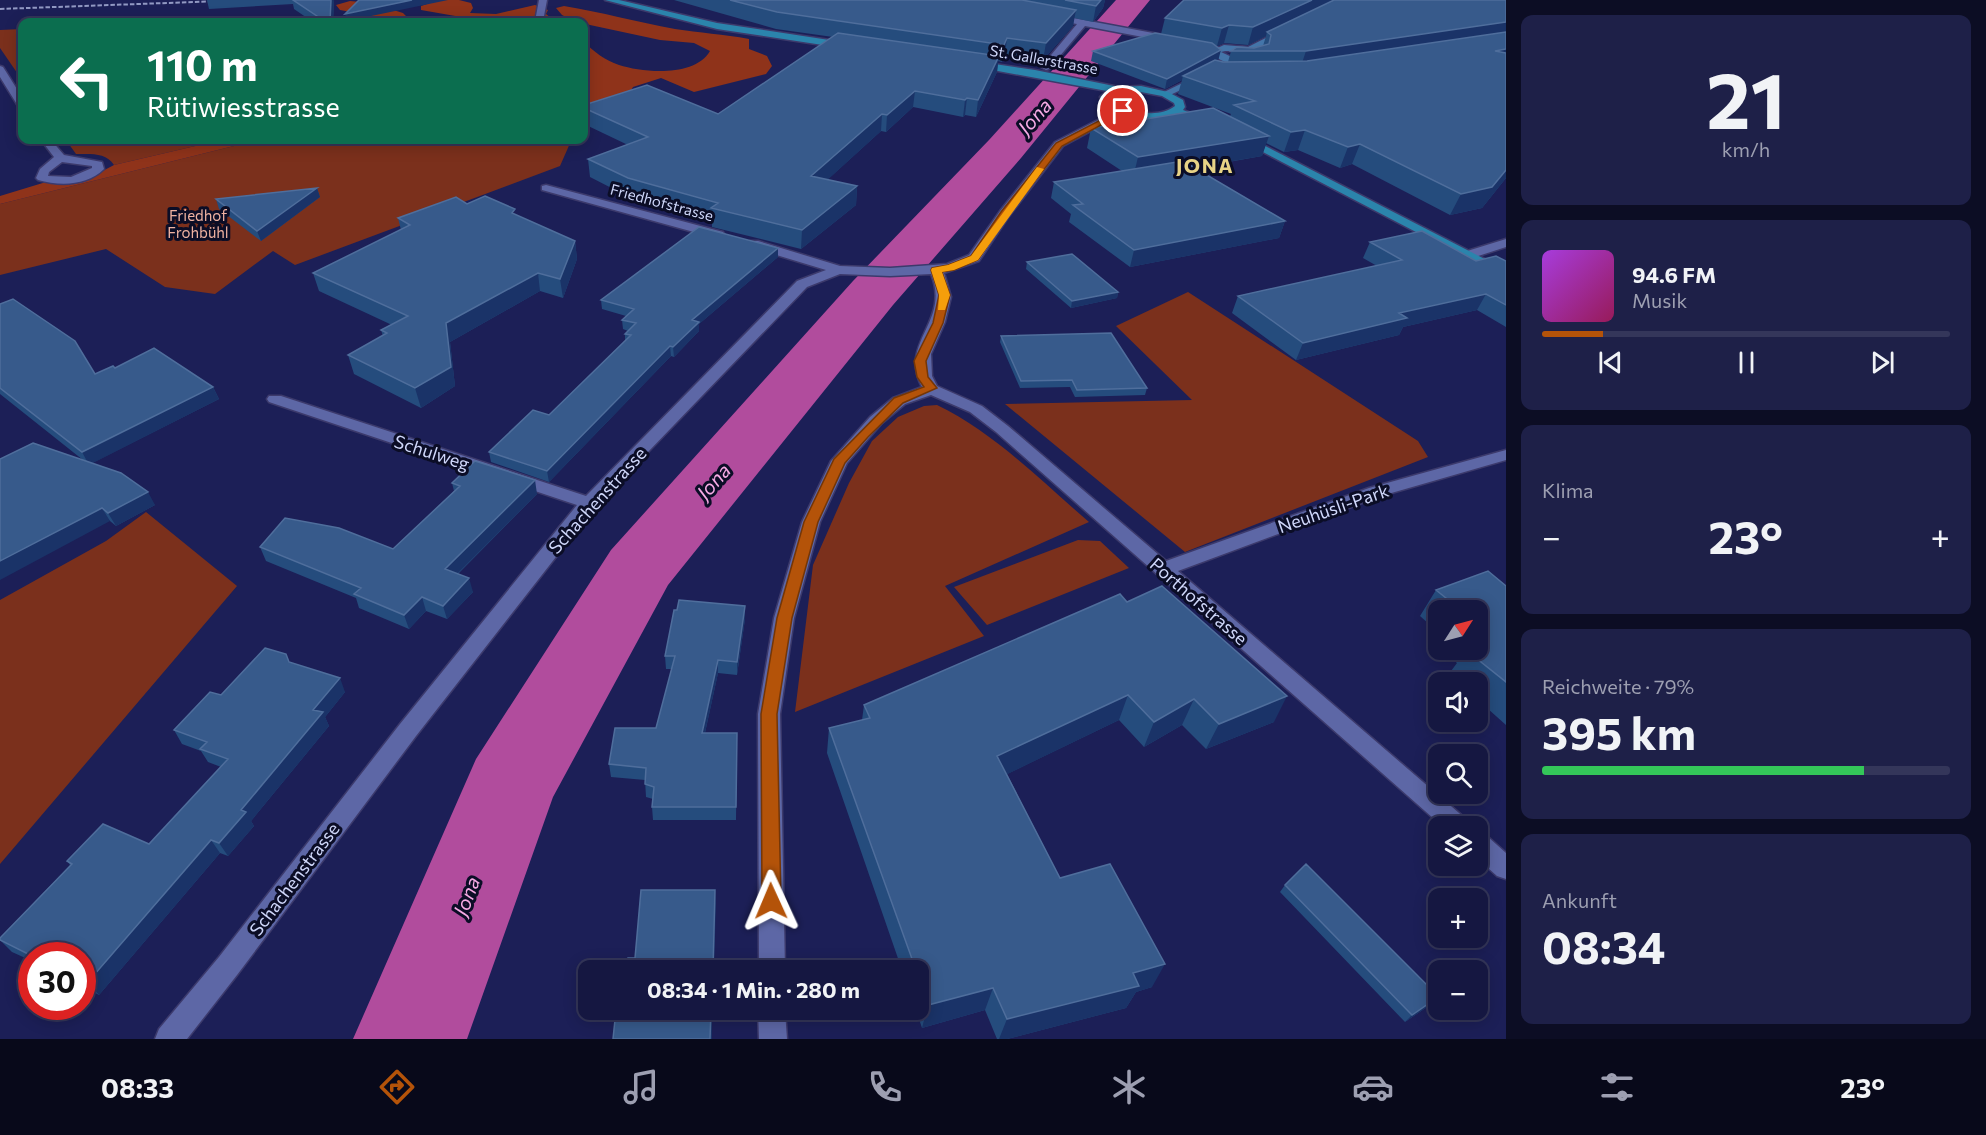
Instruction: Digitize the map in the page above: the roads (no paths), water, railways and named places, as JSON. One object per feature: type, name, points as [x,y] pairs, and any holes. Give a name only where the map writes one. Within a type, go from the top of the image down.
[{"type":"main road","points":[[609,0],[717,26],[856,47]]},
{"type":"main road","name":"St. Gallerstrasse","points":[[963,62],[1043,71],[1118,90],[1141,89],[1165,94]]},
{"type":"main road","points":[[1118,90],[1109,93],[1105,97],[1106,102],[1123,111],[1154,116],[1177,111],[1224,128],[1506,275]]},
{"type":"main road","points":[[1165,94],[1179,102],[1180,107],[1177,111]]},
{"type":"street","points":[[540,16],[543,0]]},
{"type":"street","points":[[1037,14],[1176,41]]},
{"type":"street","points":[[1043,71],[1086,24]]},
{"type":"street","points":[[1250,50],[1292,28]]},
{"type":"street","points":[[1208,47],[1250,50],[1256,52],[1260,58],[1245,62],[1230,60],[1218,56],[1216,51],[1218,49]]},
{"type":"street","points":[[1165,94],[1186,86],[1230,60]]},
{"type":"street","points":[[0,69],[18,98]]},
{"type":"street","name":"Schachenstrasse","points":[[169,1039],[228,966],[408,730],[589,503],[802,284],[839,270],[890,272],[936,270],[950,268],[974,258],[1004,214],[1059,144],[1123,111]]},
{"type":"street","points":[[49,144],[60,158]]},
{"type":"street","name":"Friedhofstrasse","points":[[546,188],[790,254],[839,270]]},
{"type":"street","points":[[1469,255],[1506,243]]},
{"type":"street","points":[[772,960],[769,714],[784,618],[811,522],[839,461],[876,420],[898,401],[931,388],[923,377],[920,361],[938,323],[945,295],[936,270]]},
{"type":"street","name":"Porthofstrasse","points":[[931,388],[976,409],[1002,429],[1446,816]]},
{"type":"street","name":"Schulweg","points":[[275,399],[589,503]]},
{"type":"street","name":"Neuhüsli-Park","points":[[1162,570],[1318,512],[1463,465],[1506,455]]},
{"type":"street","points":[[1488,853],[1506,868]]},
{"type":"street","points":[[772,1020],[773,1039]]},
{"type":"waterway","name":"Jona","points":[[410,1039],[509,788],[638,569],[873,293],[1005,149],[1134,0]]},
{"type":"railway","points":[[0,9],[249,0]]},
{"type":"district","name":"JONA","points":[[1205,165]]},
{"type":"park label","name":"Friedhof Frohbühl","points":[[198,224]]}]
